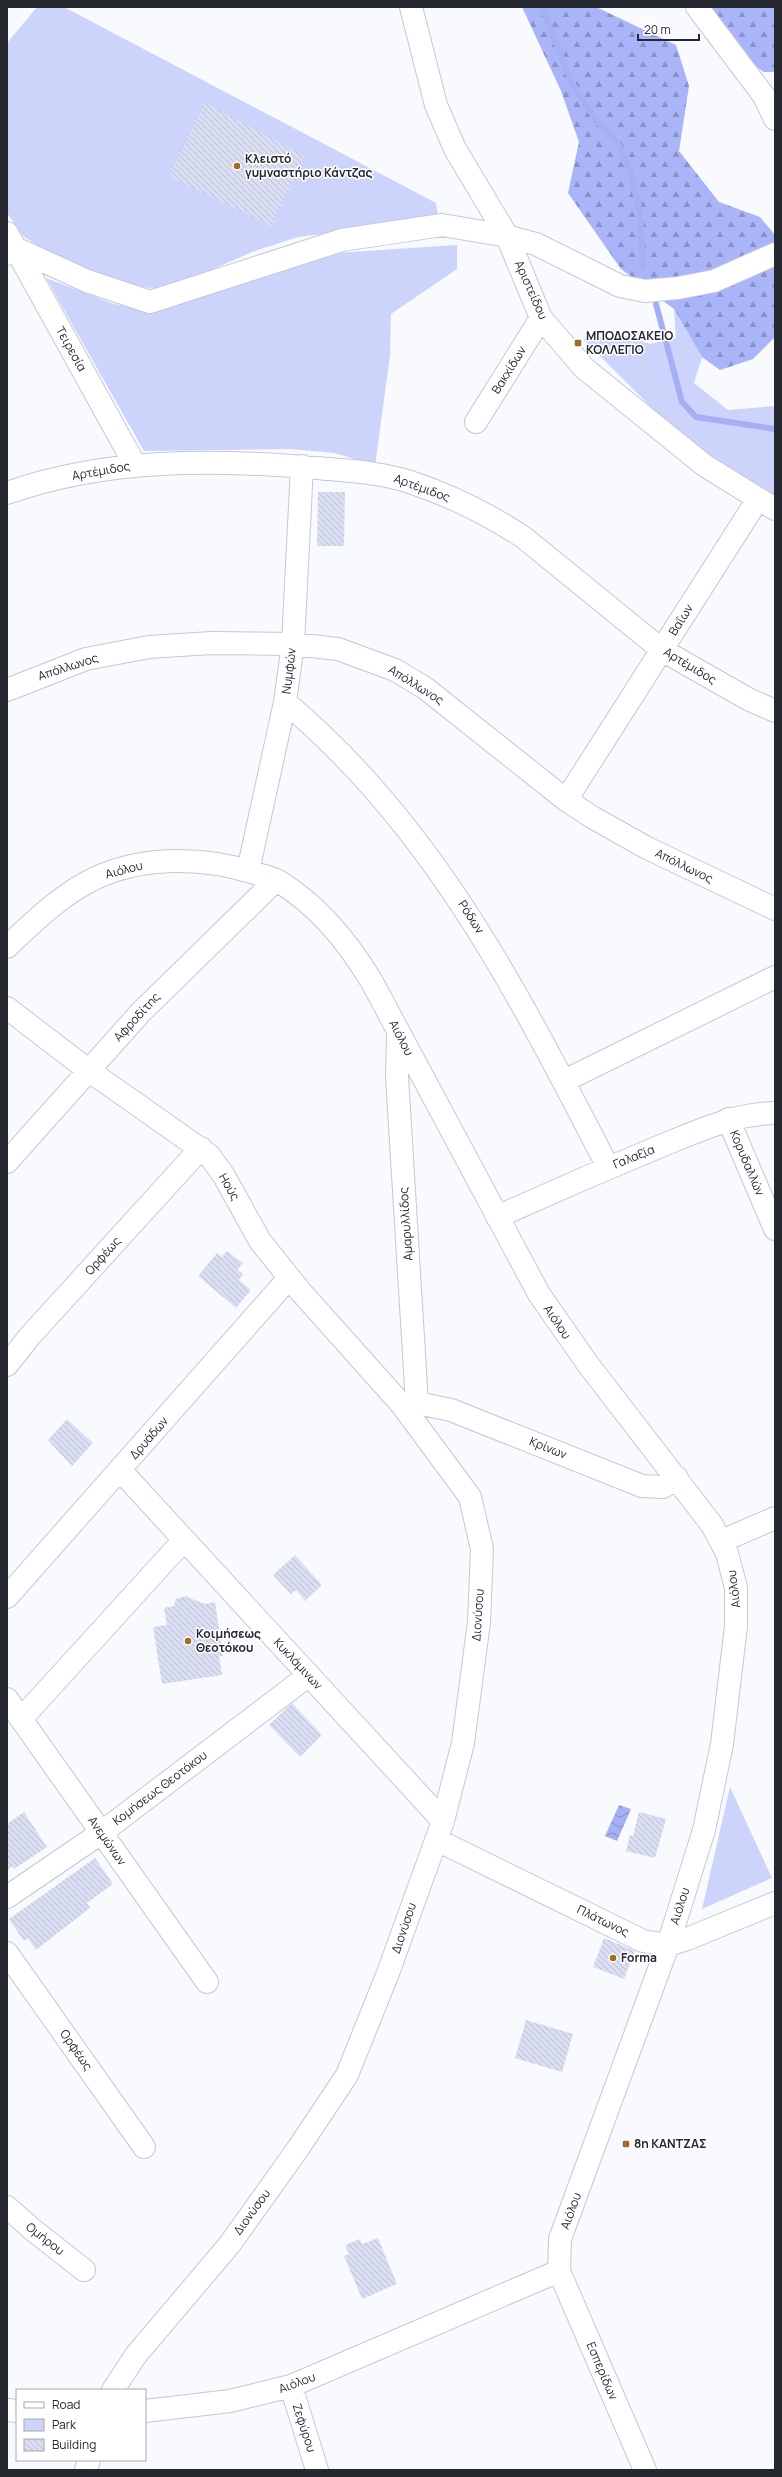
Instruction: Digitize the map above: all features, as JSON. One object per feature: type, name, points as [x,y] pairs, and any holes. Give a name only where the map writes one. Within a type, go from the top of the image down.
[{"type":"street","name":"Αριστείδου","points":[[411,7],[436,105],[455,149],[507,236],[541,318],[584,368],[704,466],[766,504]]},
{"type":"street","points":[[697,7],[764,96],[775,119]]},
{"type":"street","points":[[10,245],[87,281],[150,302],[342,240],[442,226],[507,236],[536,244],[620,286],[645,291],[678,288],[714,280],[775,254]]},
{"type":"street","name":"Tειρεσία","points":[[10,245],[135,465]]},
{"type":"street","name":"Βακχίδων","points":[[476,422],[541,318]]},
{"type":"street","name":"Αρτέμιδος","points":[[7,493],[88,472],[135,465],[192,462],[302,466],[384,475],[409,481],[502,523],[523,537],[662,650],[742,696],[775,711]]},
{"type":"street","name":"Νυμφών","points":[[248,871],[285,702],[293,644],[302,466]]},
{"type":"street","name":"Βαΐων","points":[[566,800],[662,650],[766,504]]},
{"type":"street","name":"Απόλλωνος","points":[[7,690],[86,659],[149,647],[211,643],[293,644],[338,649],[395,670],[425,688],[460,714],[566,800],[647,848],[775,909]]},
{"type":"street","name":"Ρόδων","points":[[285,702],[348,761],[432,859],[488,943],[564,1081],[608,1167]]},
{"type":"street","name":"Αιόλου","points":[[7,947],[76,889],[90,880],[114,872],[148,864],[176,861],[212,863],[248,871],[276,880],[313,907],[344,940],[372,982],[398,1034],[516,1255],[558,1325],[677,1478],[722,1541],[733,1570],[737,1606],[722,1744],[704,1830],[668,1945],[560,2239],[560,2271],[291,2386],[230,2401],[146,2411]]},
{"type":"street","name":"Αφροδίτης","points":[[7,1162],[88,1070],[186,966],[276,880]]},
{"type":"street","points":[[564,1081],[775,977]]},
{"type":"street","name":"Ηούς","points":[[7,1008],[88,1070],[201,1148],[224,1176],[260,1241],[289,1278],[412,1407]]},
{"type":"street","name":"Αμαρυλλίδος","points":[[398,1034],[397,1077],[412,1407]]},
{"type":"street","name":"Γαλαξία","points":[[497,1217],[608,1167],[728,1119],[745,1115],[775,1113]]},
{"type":"street","name":"Κορυδαλλών","points":[[728,1119],[775,1229]]},
{"type":"street","name":"Ορφέως","points":[[7,1365],[30,1336],[201,1148]]},
{"type":"street","name":"Δρυάδων","points":[[7,1597],[289,1278]]},
{"type":"street","name":"Κρίνων","points":[[412,1407],[451,1410],[642,1486],[663,1487],[677,1478]]},
{"type":"street","name":"Διονύσου","points":[[114,2389],[136,2354],[230,2244],[340,2088],[347,2075],[388,1973],[440,1831],[464,1735],[479,1622],[482,1549],[470,1497],[412,1407]]},
{"type":"street","name":"Κυκλάμινων","points":[[120,1470],[309,1675],[440,1831]]},
{"type":"street","points":[[722,1541],[775,1518]]},
{"type":"street","points":[[20,1718],[184,1541]]},
{"type":"street","name":"Κομήσεως Θεοτόκου","points":[[7,1897],[101,1833],[309,1675]]},
{"type":"street","name":"Ανεμώνων","points":[[7,1699],[207,1982]]},
{"type":"street","name":"Πλάτωνος","points":[[440,1831],[643,1941],[668,1945],[687,1939],[775,1903]]},
{"type":"street","name":"Ορφέως","points":[[7,1953],[144,2147]]},
{"type":"street","name":"Ομήρου","points":[[7,2207],[33,2230],[84,2270]]},
{"type":"street","name":"Εσπερίδων","points":[[560,2271],[645,2470]]},
{"type":"street","name":"Ζεφύρου","points":[[291,2386],[317,2470]]},
{"type":"green space","points":[[37,7],[64,7],[436,203],[439,220],[298,237],[252,252],[193,278],[157,288],[124,287],[69,266],[23,236],[7,213],[7,43]]},
{"type":"green space","points":[[522,7],[596,7],[676,45],[689,86],[679,151],[719,202],[760,217],[775,235],[775,337],[753,359],[720,370],[702,357],[674,309],[621,269],[568,193],[579,142],[561,91]]},
{"type":"green space","points":[[706,7],[775,7],[775,72],[764,72],[755,66]]},
{"type":"green space","points":[[457,245],[457,269],[391,314],[390,355],[375,466],[335,453],[290,449],[144,451],[46,278],[114,304],[131,307],[335,253]]},
{"type":"green space","points":[[674,309],[702,357],[694,383],[728,410],[775,406],[775,501],[703,459],[583,339],[626,336],[650,344],[676,338]]},
{"type":"green space","points":[[730,1787],[772,1878],[702,1909]]},
{"type":"water","points":[[619,1805],[631,1809],[617,1841],[605,1836]]},
{"type":"building","name":"Κλειστό γυμναστήριο Κάντζας","points":[[205,103],[305,156],[271,226],[169,176]]},
{"type":"building","points":[[318,492],[345,492],[344,546],[317,546]]},
{"type":"building","points":[[227,1251],[243,1263],[237,1270],[243,1274],[239,1280],[251,1290],[236,1308],[198,1276],[217,1253],[222,1257]]},
{"type":"building","points":[[67,1419],[93,1443],[72,1466],[48,1440]]},
{"type":"building","points":[[295,1555],[322,1585],[305,1601],[296,1590],[291,1594],[273,1575]]},
{"type":"building","name":"Κοιμήσεως Θεοτόκου","points":[[185,1596],[205,1604],[215,1602],[223,1656],[219,1656],[222,1675],[162,1684],[153,1627],[167,1625],[164,1608],[174,1606],[176,1599]]},
{"type":"building","points":[[292,1703],[322,1735],[300,1757],[269,1725]]},
{"type":"building","points":[[24,1812],[47,1847],[14,1869],[13,1866],[7,1870],[7,1824]]},
{"type":"building","points":[[639,1812],[666,1819],[655,1858],[626,1851],[630,1835],[633,1836]]},
{"type":"building","points":[[95,1858],[113,1884],[87,1903],[90,1908],[36,1950],[28,1938],[24,1941],[9,1919]]},
{"type":"building","points":[[604,1938],[635,1951],[624,1979],[593,1967]]},
{"type":"building","points":[[526,2020],[573,2034],[562,2072],[515,2058]]},
{"type":"building","points":[[378,2238],[397,2284],[362,2299],[344,2256],[349,2254],[345,2245],[360,2239],[362,2244]]},
{"type":"waterway","points":[[542,7],[571,81],[595,119],[619,145],[631,173],[640,214],[643,268]]},
{"type":"waterway","points":[[656,304],[682,402],[696,417],[775,429]]},
{"type":"place","name":"Κλειστό γυμναστήριο Κάντζας","points":[[237,166]]},
{"type":"place","name":"ΜΠΟΔΟΣΑΚΕΙΟ ΚΟΛΛΕΓΙΟ","points":[[578,343]]},
{"type":"place","name":"Κοιμήσεως Θεοτόκου","points":[[188,1641]]},
{"type":"place","name":"Forma","points":[[613,1958]]},
{"type":"place","name":"8η ΚΑΝΤΖΑΣ","points":[[626,2144]]}]
